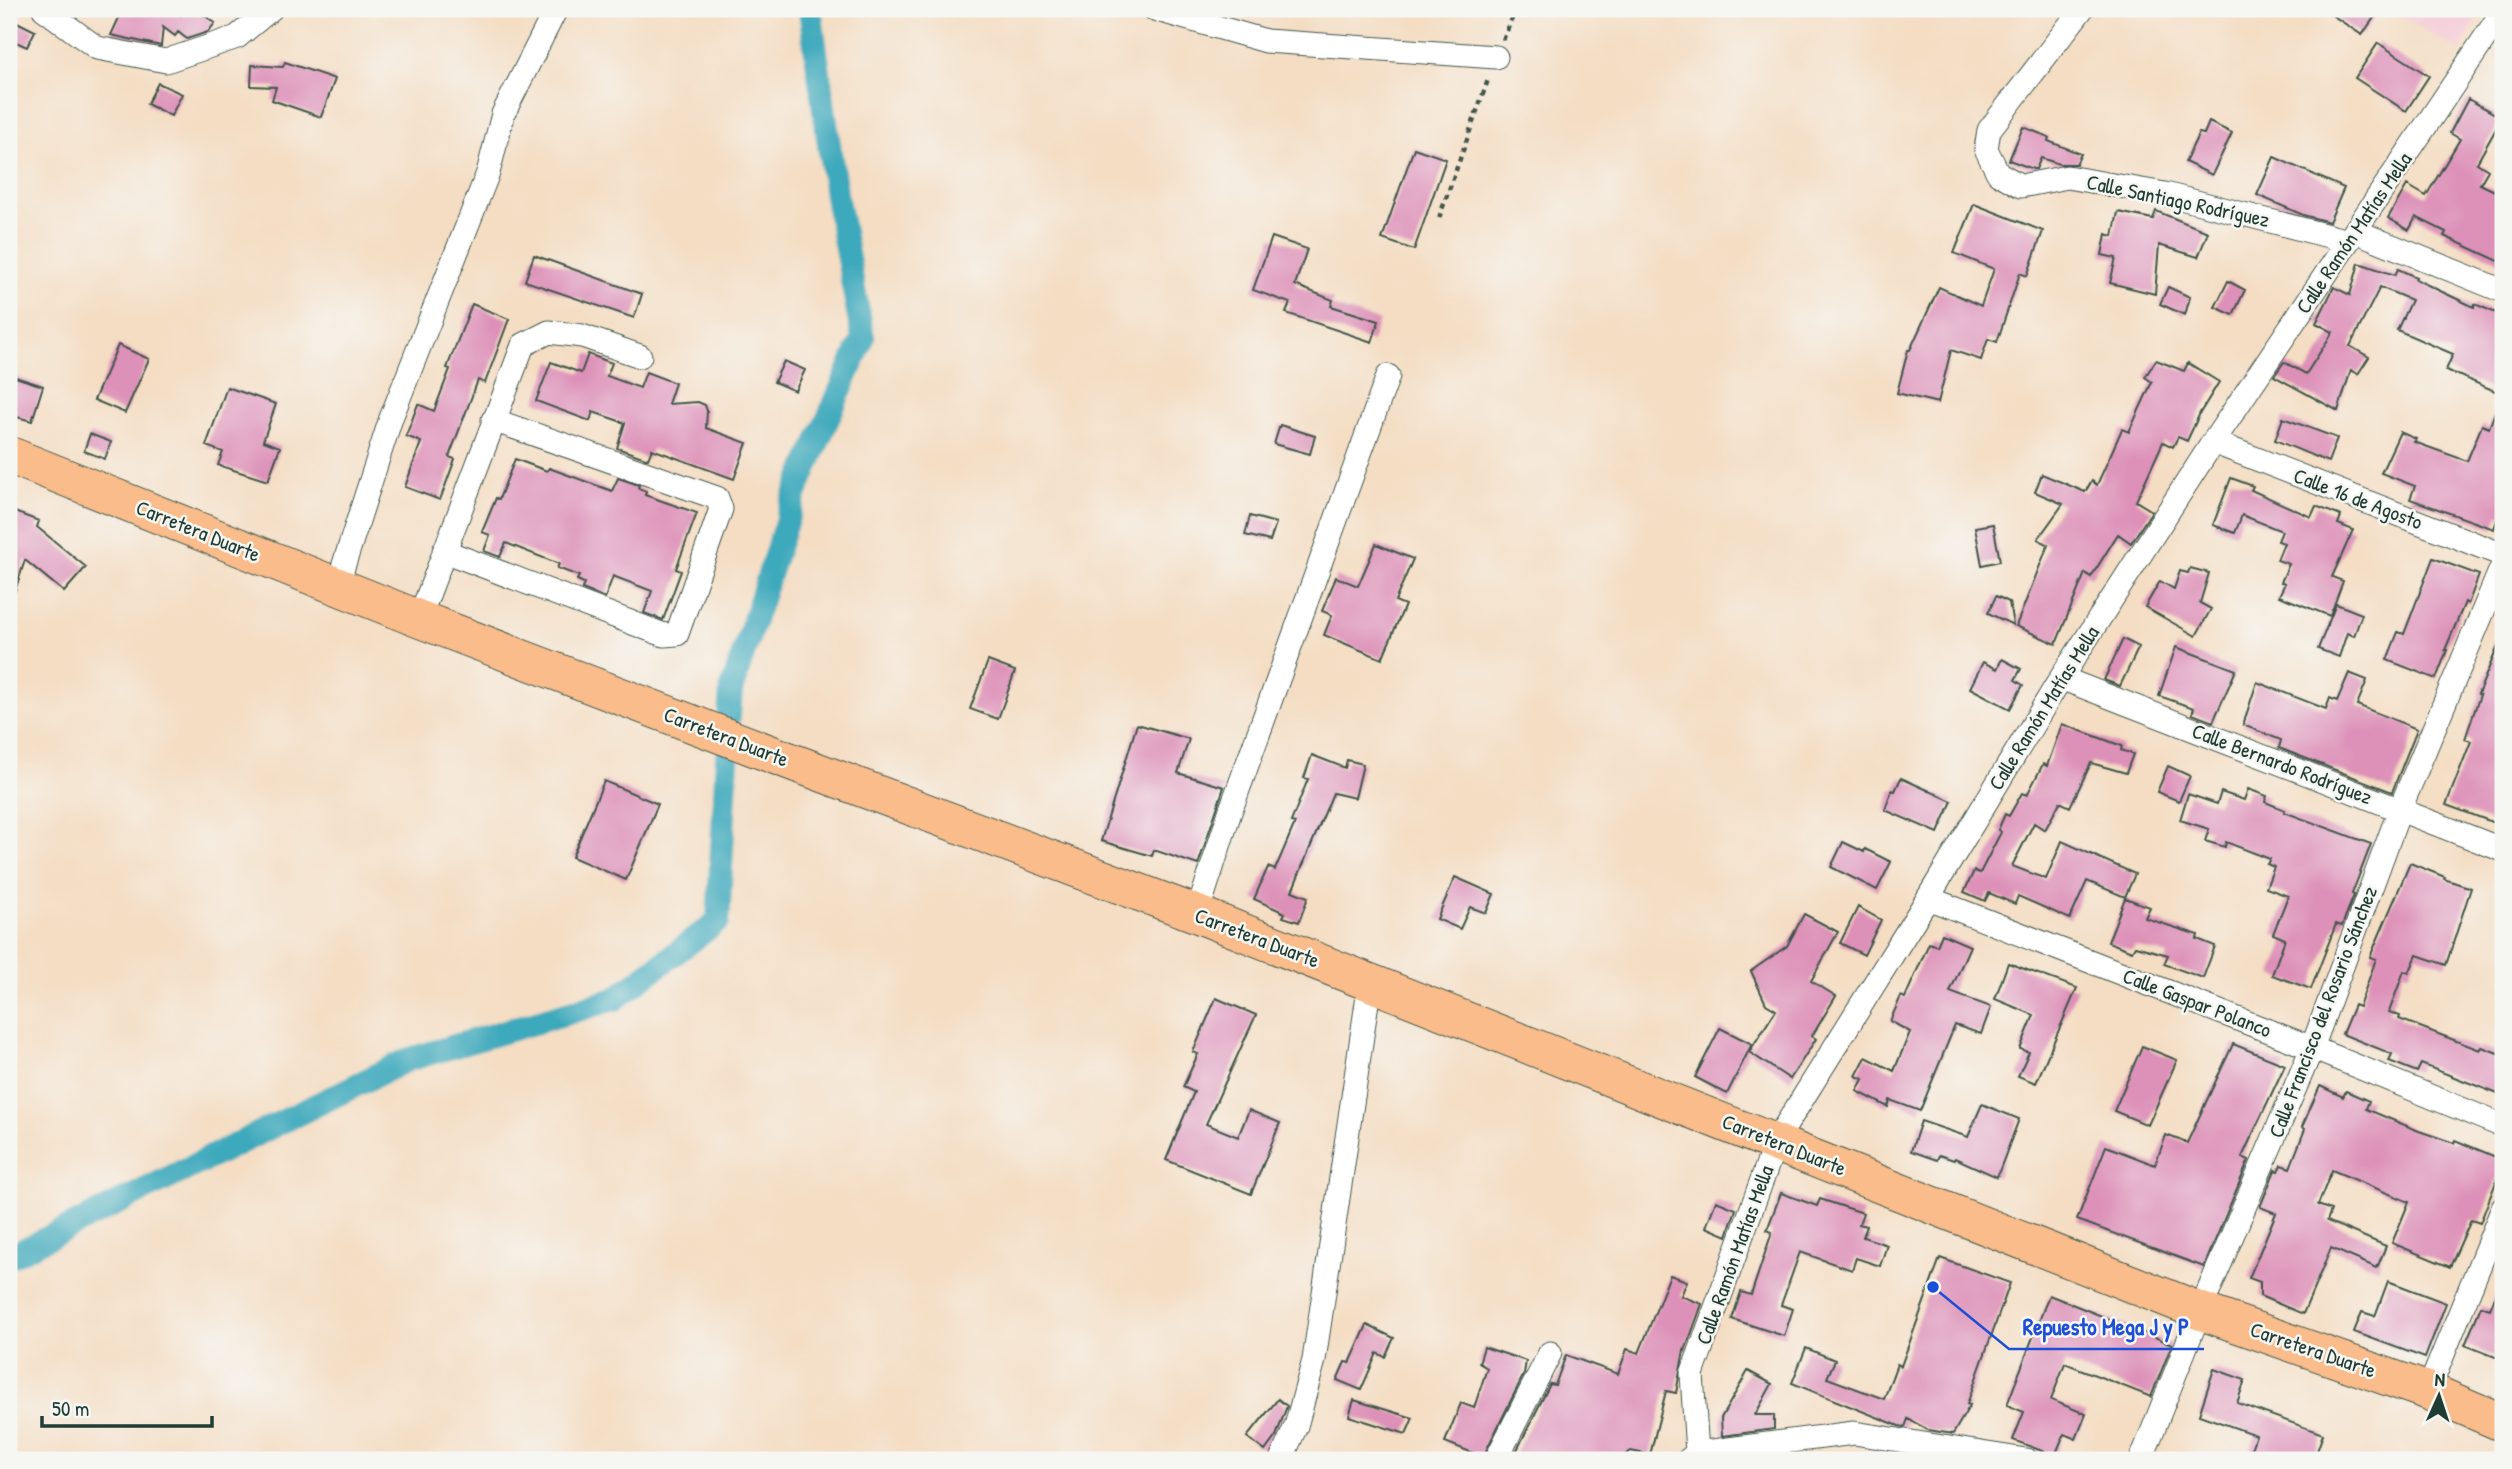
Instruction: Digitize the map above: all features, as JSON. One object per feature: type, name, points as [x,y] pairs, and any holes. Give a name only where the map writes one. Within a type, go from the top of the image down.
[{"type":"main road","name":"Carretera Duarte","points":[[9,455],[419,619],[1197,914],[2200,1311],[2428,1391],[2503,1423]]},
{"type":"street","points":[[44,9],[97,48],[166,61],[237,37],[271,9]]},
{"type":"street","points":[[337,586],[391,418],[488,173],[503,114],[556,9]]},
{"type":"street","points":[[1154,9],[1266,41],[1496,57]]},
{"type":"street","name":"Calle Santiago Rodríguez","points":[[2082,9],[1989,130],[1986,149],[1998,173],[2021,186],[2067,177],[2165,194],[2352,236],[2503,291]]},
{"type":"street","name":"Calle Ramón Matías Mella","points":[[1693,1456],[1692,1374],[1776,1141],[2061,678],[2213,442],[2502,16]]},
{"type":"street","points":[[419,619],[523,345],[549,332],[582,336],[640,356]]},
{"type":"street","points":[[1197,914],[1230,812],[1388,376]]},
{"type":"street","points":[[444,551],[664,635],[677,634],[721,509],[716,498],[493,420]]},
{"type":"street","name":"Calle 16 de Agosto","points":[[2213,442],[2503,555]]},
{"type":"street","name":"Calle Francisco del Rosario Sánchez","points":[[2141,1460],[2200,1311],[2312,1048],[2400,809],[2503,564]]},
{"type":"street","name":"Calle Bernardo Rodríguez","points":[[2061,678],[2503,850]]},
{"type":"street","name":"Calle Gaspar Polanco","points":[[1928,898],[2312,1048],[2503,1126]]},
{"type":"street","points":[[1281,1460],[1296,1426],[1314,1360],[1370,982]]},
{"type":"street","points":[[2428,1391],[2503,1208]]},
{"type":"street","points":[[1496,1460],[1550,1353]]},
{"type":"street","points":[[1693,1456],[1854,1433],[2026,1460]]},
{"type":"path","points":[[1439,218],[1496,57],[1516,9]]},
{"type":"shaded area","points":[[2389,9],[2481,9],[2460,51]]},
{"type":"building","points":[[123,9],[166,9],[181,15],[185,9],[196,9],[215,23],[208,32],[187,39],[178,32],[175,36],[163,27],[161,46],[111,35]]},
{"type":"building","points":[[2323,9],[2380,9],[2362,35]]},
{"type":"building","points":[[9,18],[35,31],[27,47],[9,39]]},
{"type":"building","points":[[2378,43],[2429,76],[2406,111],[2355,78]]},
{"type":"building","points":[[285,62],[335,79],[321,117],[272,100],[276,87],[251,86],[252,65],[283,67]]},
{"type":"building","points":[[158,83],[182,94],[171,116],[147,104]]},
{"type":"building","points":[[2468,99],[2502,118],[2477,163],[2488,170],[2480,184],[2503,195],[2503,263],[2444,236],[2446,232],[2416,217],[2409,230],[2388,218],[2407,185],[2426,196],[2460,139],[2450,133]]},
{"type":"building","points":[[2209,122],[2232,133],[2212,175],[2185,162],[2199,133],[2204,134]]},
{"type":"building","points":[[2023,127],[2049,137],[2048,141],[2081,154],[2076,164],[2059,164],[2041,158],[2036,169],[2033,169],[2009,160]]},
{"type":"building","points":[[1414,148],[1446,159],[1414,250],[1382,239]]},
{"type":"building","points":[[2274,157],[2344,188],[2329,222],[2303,215],[2257,195]]},
{"type":"building","points":[[1974,204],[2043,231],[2027,276],[2020,273],[1997,342],[1988,339],[1981,360],[1951,350],[1938,403],[1897,393],[1908,350],[1939,287],[1981,306],[1994,269],[1954,253]]},
{"type":"building","points":[[2156,211],[2208,232],[2198,257],[2159,245],[2155,294],[2110,283],[2116,258],[2102,255],[2106,234],[2113,236],[2118,212],[2153,219]]},
{"type":"building","points":[[1272,237],[1307,249],[1295,285],[1333,300],[1331,306],[1379,321],[1372,342],[1286,313],[1290,303],[1253,290]]},
{"type":"building","points":[[534,255],[642,294],[634,318],[525,281]]},
{"type":"building","points":[[2359,263],[2395,275],[2398,269],[2474,307],[2475,304],[2503,316],[2503,516],[2499,514],[2494,529],[2410,499],[2415,486],[2381,473],[2400,432],[2416,439],[2414,442],[2467,461],[2482,425],[2489,428],[2502,394],[2446,370],[2453,354],[2397,330],[2411,300],[2380,287],[2350,346],[2369,357],[2358,374],[2351,370],[2338,411],[2274,376],[2284,362],[2306,374],[2333,332],[2316,323],[2334,287],[2350,295]]},
{"type":"building","points":[[2228,281],[2245,290],[2233,315],[2215,307]]},
{"type":"building","points":[[2168,287],[2190,297],[2185,315],[2160,304]]},
{"type":"building","points":[[472,304],[509,319],[485,383],[478,380],[449,457],[455,459],[440,500],[405,487],[421,442],[406,436],[418,404],[434,411],[450,369],[447,368]]},
{"type":"building","points":[[118,345],[149,359],[125,413],[94,400]]},
{"type":"building","points":[[588,354],[612,363],[607,376],[640,388],[646,372],[675,383],[668,404],[698,402],[705,405],[706,428],[747,443],[734,479],[652,449],[648,459],[617,448],[625,423],[593,412],[590,421],[536,401],[551,362],[581,373]]},
{"type":"building","points":[[2156,360],[2184,371],[2188,363],[2219,382],[2187,441],[2178,437],[2173,447],[2163,442],[2136,501],[2152,511],[2131,543],[2118,534],[2091,577],[2085,573],[2056,644],[2016,626],[2048,545],[2038,539],[2063,504],[2035,492],[2042,474],[2085,492],[2092,481],[2097,485],[2122,429],[2129,432],[2152,382],[2145,377]]},
{"type":"building","points":[[784,361],[805,370],[795,391],[774,382]]},
{"type":"building","points":[[9,375],[43,386],[32,421],[9,415]]},
{"type":"building","points":[[227,387],[276,404],[263,441],[280,447],[268,481],[218,465],[223,452],[206,446]]},
{"type":"building","points":[[2283,418],[2337,438],[2328,462],[2275,440]]},
{"type":"building","points":[[1280,425],[1315,436],[1310,454],[1274,444]]},
{"type":"building","points":[[90,434],[111,442],[105,459],[84,451]]},
{"type":"building","points":[[515,459],[547,471],[549,468],[612,491],[618,478],[639,485],[638,488],[646,491],[645,495],[697,513],[676,569],[681,571],[663,620],[644,613],[652,591],[613,576],[605,598],[582,589],[584,583],[577,580],[579,576],[557,568],[559,564],[506,543],[500,557],[484,551],[490,535],[482,532]]},
{"type":"building","points":[[2231,478],[2253,486],[2251,490],[2311,517],[2316,506],[2341,516],[2338,524],[2353,530],[2332,577],[2343,581],[2330,616],[2279,596],[2285,583],[2281,582],[2289,564],[2277,560],[2284,543],[2278,541],[2282,531],[2242,515],[2235,533],[2213,525]]},
{"type":"building","points":[[9,510],[39,521],[37,527],[86,567],[64,592],[25,560],[12,600],[9,599]]},
{"type":"building","points":[[1250,516],[1276,523],[1270,541],[1245,535]]},
{"type":"building","points":[[1993,524],[2000,561],[1982,565],[1975,527]]},
{"type":"building","points":[[1376,544],[1413,559],[1395,601],[1405,605],[1382,659],[1324,635],[1332,615],[1322,611],[1336,577],[1358,586]]},
{"type":"building","points":[[2433,558],[2479,575],[2445,650],[2436,679],[2387,660],[2398,632],[2404,634]]},
{"type":"building","points":[[2190,568],[2209,573],[2200,603],[2211,609],[2196,636],[2145,607],[2160,581],[2174,589],[2180,571],[2188,573]]},
{"type":"building","points":[[1996,596],[2009,602],[2013,625],[1988,613]]},
{"type":"building","points":[[2336,604],[2362,614],[2354,636],[2347,633],[2339,657],[2318,649]]},
{"type":"building","points":[[2503,634],[2503,826],[2446,805],[2471,741],[2465,739],[2480,695],[2478,694]]},
{"type":"building","points":[[2123,639],[2139,647],[2120,686],[2104,680]]},
{"type":"building","points":[[2176,647],[2236,670],[2213,722],[2192,714],[2194,708],[2159,696]]},
{"type":"building","points":[[2002,659],[2021,669],[2015,680],[2023,685],[2010,709],[1970,688],[1983,662],[1997,669]]},
{"type":"building","points":[[988,661],[1015,671],[998,719],[970,709]]},
{"type":"building","points":[[2349,673],[2367,680],[2357,705],[2417,729],[2392,792],[2279,748],[2281,740],[2243,725],[2257,682],[2326,709],[2330,698],[2337,701]]},
{"type":"building","points":[[1137,724],[1189,739],[1178,773],[1224,787],[1198,865],[1154,850],[1152,856],[1101,841]]},
{"type":"building","points":[[2062,724],[2122,746],[2121,750],[2133,754],[2126,773],[2091,763],[2070,807],[2060,802],[2045,830],[2034,823],[2012,866],[2046,879],[2062,841],[2135,874],[2125,897],[2087,881],[2070,919],[2018,896],[2015,904],[1989,893],[1985,901],[1964,892],[1974,871],[1980,873],[2001,832],[1998,830],[2005,814],[2009,816],[2022,793],[2027,795],[2043,764],[2047,766]]},
{"type":"building","points":[[1312,755],[1345,768],[1347,760],[1363,764],[1355,798],[1333,793],[1292,891],[1308,897],[1299,922],[1283,917],[1285,913],[1254,899],[1268,867],[1275,870],[1295,823],[1291,822],[1308,779],[1304,778]]},
{"type":"building","points":[[2168,766],[2190,776],[2179,801],[2157,792]]},
{"type":"building","points":[[1901,778],[1952,801],[1938,833],[1885,810],[1892,790],[1895,791]]},
{"type":"building","points":[[604,781],[658,804],[626,880],[572,857]]},
{"type":"building","points":[[2248,789],[2267,796],[2265,802],[2285,810],[2284,812],[2371,844],[2342,926],[2336,924],[2311,989],[2272,975],[2285,939],[2273,934],[2288,896],[2266,888],[2274,867],[2267,864],[2270,859],[2226,842],[2225,847],[2205,841],[2209,829],[2180,820],[2188,794],[2217,804],[2221,792],[2244,800]]},
{"type":"building","points":[[1843,842],[1891,862],[1877,890],[1831,867]]},
{"type":"building","points":[[2410,863],[2471,888],[2446,965],[2417,955],[2409,973],[2404,971],[2389,1012],[2400,1016],[2399,1019],[2480,1050],[2482,1047],[2503,1055],[2503,1096],[2421,1064],[2417,1072],[2389,1061],[2392,1054],[2342,1034],[2354,1005],[2359,1007],[2376,959],[2370,957]]},
{"type":"building","points":[[1455,877],[1494,894],[1486,913],[1470,907],[1460,929],[1437,919]]},
{"type":"building","points":[[2125,898],[2150,907],[2145,918],[2198,935],[2197,939],[2215,946],[2203,978],[2164,964],[2168,955],[2135,946],[2132,951],[2108,942]]},
{"type":"building","points":[[1858,907],[1881,920],[1864,955],[1840,943]]},
{"type":"building","points":[[1804,914],[1838,932],[1811,981],[1836,996],[1812,1036],[1816,1039],[1790,1079],[1749,1052],[1776,1010],[1766,1004],[1751,971],[1787,946]]},
{"type":"building","points":[[1942,934],[1970,946],[1950,992],[1991,1007],[1981,1034],[1955,1025],[1920,1111],[1890,1100],[1888,1107],[1857,1091],[1863,1079],[1856,1076],[1866,1057],[1894,1071],[1910,1032],[1890,1021],[1901,996],[1905,998],[1929,943],[1937,946]]},
{"type":"building","points":[[2008,963],[2077,988],[2036,1083],[2018,1076],[2029,1052],[2020,1049],[2034,1015],[1995,999]]},
{"type":"building","points":[[1216,998],[1256,1015],[1206,1124],[1238,1137],[1249,1110],[1280,1123],[1251,1194],[1166,1160],[1194,1092],[1183,1087],[1198,1054],[1193,1052]]},
{"type":"building","points":[[1720,1028],[1752,1044],[1727,1094],[1695,1077]]},
{"type":"building","points":[[2233,1044],[2285,1065],[2242,1157],[2249,1160],[2204,1267],[2077,1220],[2106,1146],[2155,1165],[2166,1135],[2187,1143]]},
{"type":"building","points":[[2142,1046],[2177,1060],[2148,1125],[2114,1111]]},
{"type":"building","points":[[2320,1086],[2343,1097],[2346,1091],[2369,1101],[2366,1109],[2419,1131],[2454,1143],[2455,1140],[2503,1160],[2503,1164],[2480,1223],[2471,1220],[2450,1267],[2392,1243],[2409,1202],[2332,1170],[2318,1205],[2331,1210],[2327,1221],[2386,1246],[2377,1268],[2331,1248],[2303,1314],[2260,1296],[2260,1282],[2249,1278],[2276,1213],[2260,1207],[2275,1170],[2278,1171],[2281,1165],[2290,1168],[2305,1129],[2302,1127]]},
{"type":"building","points":[[1982,1104],[2019,1119],[1997,1177],[1955,1158],[1954,1160],[1939,1155],[1937,1160],[1911,1151],[1921,1121],[1968,1137]]},
{"type":"building","points":[[1781,1193],[1817,1206],[1820,1199],[1863,1213],[1859,1224],[1867,1226],[1863,1237],[1887,1245],[1880,1266],[1856,1258],[1852,1270],[1800,1252],[1781,1305],[1793,1309],[1784,1336],[1732,1319],[1741,1292],[1751,1295],[1772,1232],[1767,1230]]},
{"type":"building","points":[[1716,1201],[1736,1209],[1727,1236],[1706,1227]]},
{"type":"building","points":[[1940,1258],[2010,1283],[1967,1404],[1970,1405],[1953,1434],[1928,1430],[1908,1419],[1905,1427],[1899,1426],[1792,1383],[1806,1348],[1835,1360],[1827,1378],[1884,1399],[1897,1364],[1901,1366]]},
{"type":"building","points":[[1670,1275],[1687,1281],[1681,1296],[1702,1304],[1684,1350],[1676,1393],[1666,1391],[1650,1455],[1631,1451],[1618,1460],[1512,1460],[1550,1384],[1555,1385],[1566,1355],[1618,1374],[1627,1349],[1639,1353]]},
{"type":"building","points":[[2503,1277],[2503,1360],[2465,1345],[2481,1306],[2490,1309]]},
{"type":"building","points":[[2388,1281],[2446,1303],[2425,1358],[2354,1332],[2362,1312],[2375,1316]]},
{"type":"building","points":[[2049,1295],[2172,1344],[2151,1397],[2065,1363],[2051,1400],[2086,1414],[2076,1439],[2064,1434],[2055,1456],[2013,1440],[2024,1412],[2007,1405]]},
{"type":"building","points":[[1367,1325],[1394,1338],[1385,1357],[1377,1353],[1361,1390],[1337,1380],[1345,1362],[1350,1363]]},
{"type":"building","points":[[1484,1347],[1526,1361],[1524,1374],[1483,1457],[1445,1442],[1461,1403],[1474,1408],[1487,1368],[1479,1363]]},
{"type":"building","points":[[2214,1369],[2245,1380],[2237,1403],[2323,1434],[2314,1460],[2247,1460],[2256,1435],[2199,1415]]},
{"type":"building","points":[[1748,1371],[1772,1384],[1755,1415],[1774,1415],[1774,1429],[1722,1436],[1721,1418]]},
{"type":"building","points":[[1278,1399],[1287,1406],[1276,1436],[1265,1451],[1247,1437]]},
{"type":"building","points":[[1354,1400],[1413,1418],[1406,1434],[1349,1416]]},
{"type":"waterway","points":[[729,716],[731,691],[796,492],[863,338],[836,195],[810,9]]},
{"type":"waterway","points":[[9,1257],[407,1060],[615,999],[718,921],[727,758]]},
{"type":"place","name":"Repuesto Mega J y P","points":[[1933,1287]]}]
